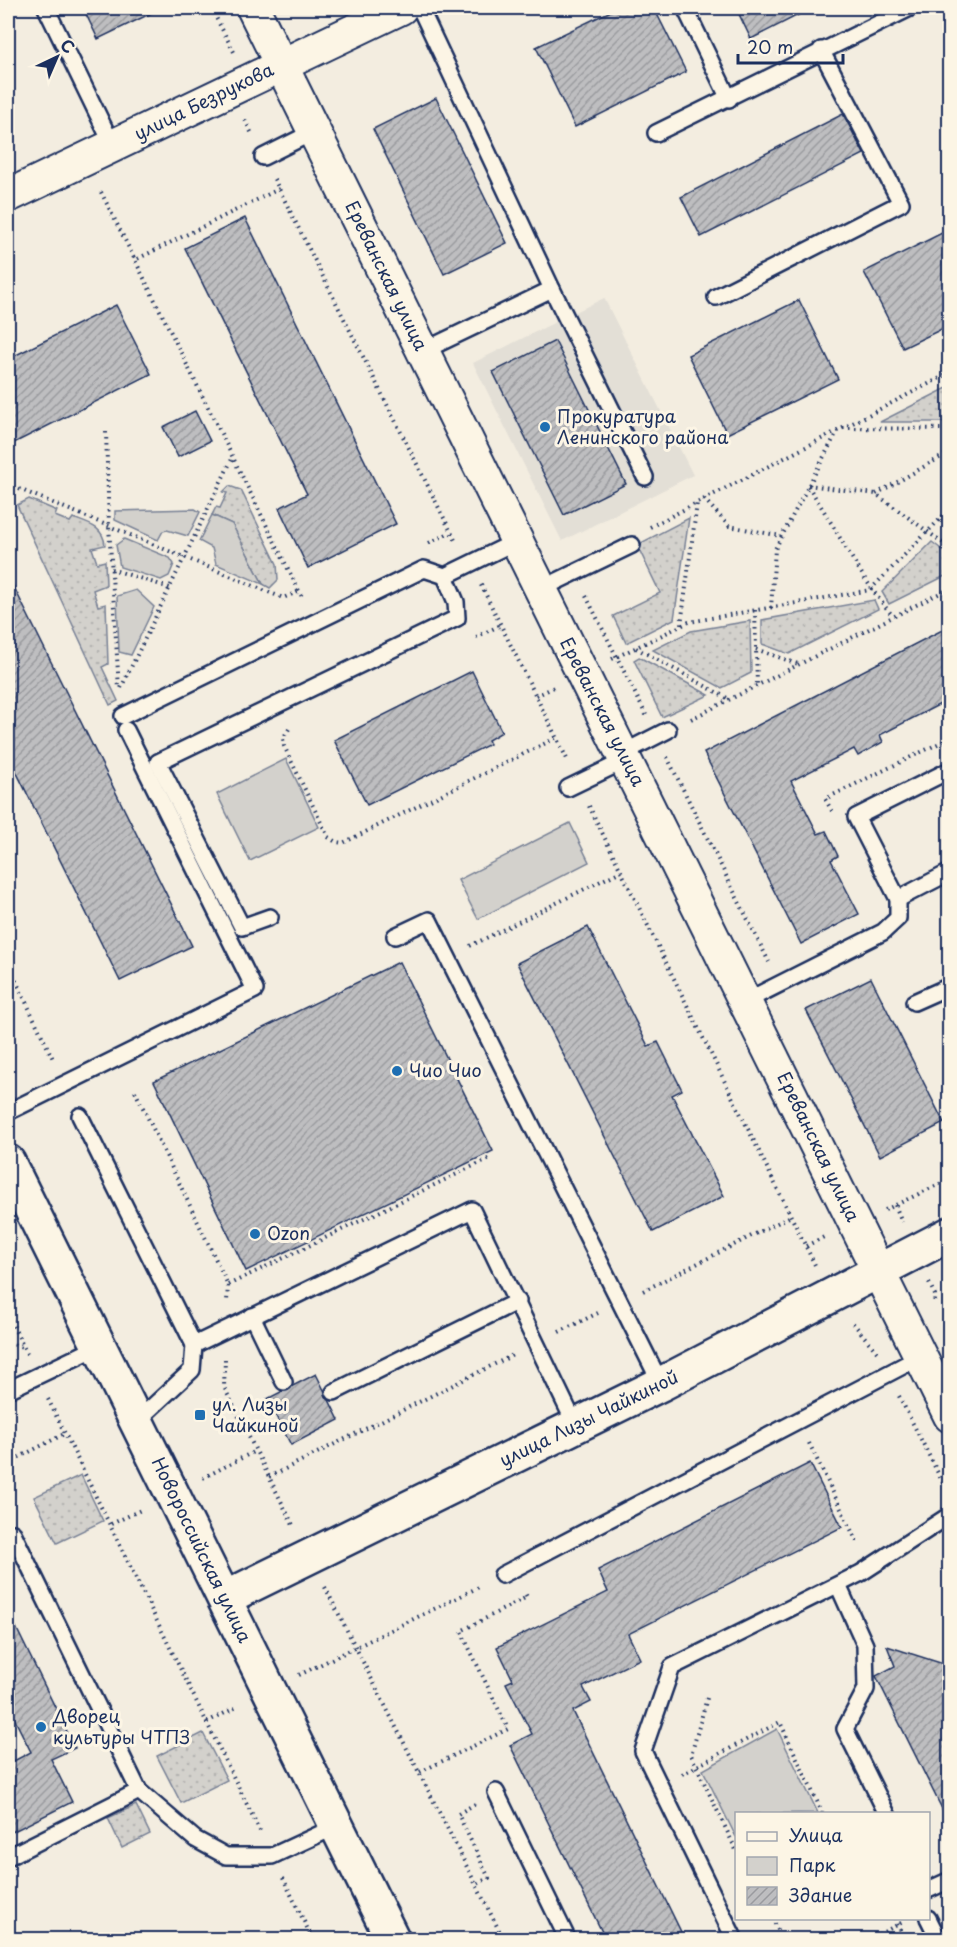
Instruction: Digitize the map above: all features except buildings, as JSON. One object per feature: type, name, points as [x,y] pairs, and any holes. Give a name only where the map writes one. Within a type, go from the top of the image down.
[{"type":"main road","name":"Новороссийская улица","points":[[8,1162],[393,1940]]},
{"type":"main road","name":"улица Лизы Чайкиной","points":[[225,1598],[661,1384],[950,1234]]},
{"type":"street","name":"Ереванская улица","points":[[253,8],[950,1416]]},
{"type":"street","name":"улица Безрукова","points":[[8,196],[401,8]]},
{"type":"lane","points":[[46,8],[113,146]]},
{"type":"lane","points":[[420,8],[552,289],[645,477]]},
{"type":"lane","points":[[685,8],[729,99]]},
{"type":"lane","points":[[656,133],[910,8]]},
{"type":"lane","points":[[716,297],[901,202],[821,50]]},
{"type":"lane","points":[[263,157],[315,131]]},
{"type":"lane","points":[[423,351],[552,289]]},
{"type":"lane","points":[[8,1112],[255,990],[125,723],[424,569],[445,576],[517,540]]},
{"type":"lane","points":[[541,589],[632,545]]},
{"type":"lane","points":[[270,916],[242,927],[158,762],[457,618],[456,602],[445,576]]},
{"type":"lane","points":[[568,788],[662,733]]},
{"type":"lane","points":[[746,1001],[883,932],[898,918],[897,898],[856,817],[950,770]]},
{"type":"lane","points":[[897,898],[950,872]]},
{"type":"lane","points":[[395,936],[429,920],[661,1384]]},
{"type":"lane","points":[[914,1002],[950,986]]},
{"type":"lane","points":[[80,1116],[194,1345],[192,1370],[137,1421]]},
{"type":"lane","points":[[194,1345],[472,1210],[518,1301],[576,1426]]},
{"type":"lane","points":[[334,1392],[518,1301]]},
{"type":"lane","points":[[252,1316],[284,1382]]},
{"type":"lane","points":[[8,1389],[100,1346]]},
{"type":"lane","points":[[508,1573],[920,1357]]},
{"type":"lane","points":[[735,1940],[643,1751],[672,1667],[861,1573],[950,1515]]},
{"type":"lane","points":[[8,1536],[13,1533],[139,1791],[195,1839],[226,1856],[272,1856],[337,1826]]},
{"type":"lane","points":[[838,1585],[865,1645],[866,1689],[845,1729],[886,1812]]},
{"type":"lane","points":[[8,1857],[139,1791]]},
{"type":"lane","points":[[496,1792],[568,1940]]},
{"type":"lane","points":[[930,1889],[950,1880]]},
{"type":"lane","points":[[929,1920],[939,1940]]},
{"type":"path","points":[[135,260],[279,189]]},
{"type":"path","points":[[101,192],[306,604]]},
{"type":"path","points":[[632,545],[638,533],[950,373]]},
{"type":"path","points":[[843,428],[950,429]]},
{"type":"path","points":[[771,608],[775,549],[837,431]]},
{"type":"path","points":[[106,432],[111,569],[119,692],[233,458]]},
{"type":"path","points":[[876,494],[950,452]]},
{"type":"path","points":[[808,485],[876,494],[950,548]]},
{"type":"path","points":[[808,485],[844,541],[870,590],[893,616]]},
{"type":"path","points":[[18,489],[283,598],[300,591]]},
{"type":"path","points":[[704,499],[729,526],[782,536]]},
{"type":"path","points":[[681,626],[697,503]]},
{"type":"path","points":[[536,696],[689,622],[870,590],[950,509]]},
{"type":"path","points":[[418,548],[449,533]]},
{"type":"path","points":[[111,569],[170,588]]},
{"type":"path","points":[[575,573],[617,657],[662,733],[780,984]]},
{"type":"path","points":[[662,733],[950,588]]},
{"type":"path","points":[[755,610],[757,685]]},
{"type":"path","points":[[469,640],[501,625]]},
{"type":"path","points":[[635,648],[729,699]]},
{"type":"path","points":[[756,649],[798,665]]},
{"type":"path","points":[[299,724],[289,729],[283,738],[284,746],[328,837],[343,843],[556,738]]},
{"type":"path","points":[[448,957],[621,871]]},
{"type":"path","points":[[8,964],[65,1084]]},
{"type":"path","points":[[135,1091],[228,1285],[224,1387],[310,1558],[357,1645],[504,1940]]},
{"type":"path","points":[[228,1285],[490,1158]]},
{"type":"path","points":[[8,1315],[64,1434],[314,1940]]},
{"type":"path","points":[[8,1342],[23,1347]]},
{"type":"path","points":[[798,1420],[859,1545]]},
{"type":"path","points":[[8,1463],[64,1434]]},
{"type":"path","points":[[848,1551],[869,1540]]},
{"type":"path","points":[[420,1772],[508,1729],[461,1631],[527,1597],[508,1573]]},
{"type":"path","points":[[207,1722],[487,1582]]},
{"type":"path","points":[[707,1698],[691,1755],[694,1767],[735,1848]]},
{"type":"path","points":[[660,1786],[780,1722],[822,1812]]},
{"type":"path","points":[[476,1884],[489,1878],[458,1814],[496,1792]]},
{"type":"path","points":[[773,1920],[783,1940]]},
{"type":"path","points":[[896,1920],[905,1940]]},
{"type":"path","points":[[868,1940],[907,1920]]},
{"type":"shaded area","points":[[604,298],[693,475],[562,541],[473,363]]},
{"type":"green space","points":[[949,387],[949,422],[880,422]]},
{"type":"green space","points":[[229,486],[241,490],[277,564],[278,580],[270,588],[263,584],[232,524],[212,515],[216,507],[220,508],[227,493],[223,492]]},
{"type":"green space","points":[[29,499],[57,511],[55,516],[70,522],[73,518],[89,524],[98,530],[104,539],[105,545],[92,548],[97,563],[105,561],[106,585],[93,590],[98,606],[106,604],[108,664],[102,667],[118,701],[110,705],[17,505]]},
{"type":"green space","points":[[195,509],[200,512],[188,536],[167,530],[163,531],[158,540],[115,520],[115,511]]},
{"type":"green space","points":[[212,515],[232,524],[263,584],[216,564],[212,548],[199,541]]},
{"type":"green space","points":[[689,518],[674,619],[626,643],[613,616],[660,593],[637,545]]},
{"type":"green space","points":[[124,539],[170,558],[174,564],[169,576],[161,580],[120,567],[116,545]]},
{"type":"green space","points":[[932,542],[949,555],[949,574],[889,604],[882,592]]},
{"type":"green space","points":[[136,590],[154,607],[131,655],[119,652],[117,596]]},
{"type":"green space","points":[[874,600],[878,609],[789,654],[762,644],[762,620]]},
{"type":"green space","points":[[750,621],[751,673],[722,688],[653,650],[691,631]]},
{"type":"green space","points":[[639,657],[709,695],[662,717],[634,660]]},
{"type":"green space","points":[[286,759],[319,827],[250,861],[217,794]]},
{"type":"green space","points":[[570,823],[589,862],[478,919],[458,880]]},
{"type":"green space","points":[[81,1475],[103,1521],[57,1543],[34,1497]]},
{"type":"green space","points":[[777,1729],[818,1812],[735,1812],[735,1835],[703,1770]]},
{"type":"green space","points":[[203,1733],[227,1780],[181,1803],[157,1756]]},
{"type":"green space","points":[[136,1805],[150,1834],[122,1848],[108,1818]]},
{"type":"place","name":"Прокуратура Ленинского района","points":[[545,427]]},
{"type":"place","name":"Чио Чио","points":[[397,1071]]},
{"type":"place","name":"Ozon","points":[[255,1234]]},
{"type":"place","name":"ул. Лизы Чайкиной","points":[[200,1415]]},
{"type":"place","name":"Дворец культуры ЧТПЗ","points":[[41,1727]]}]
